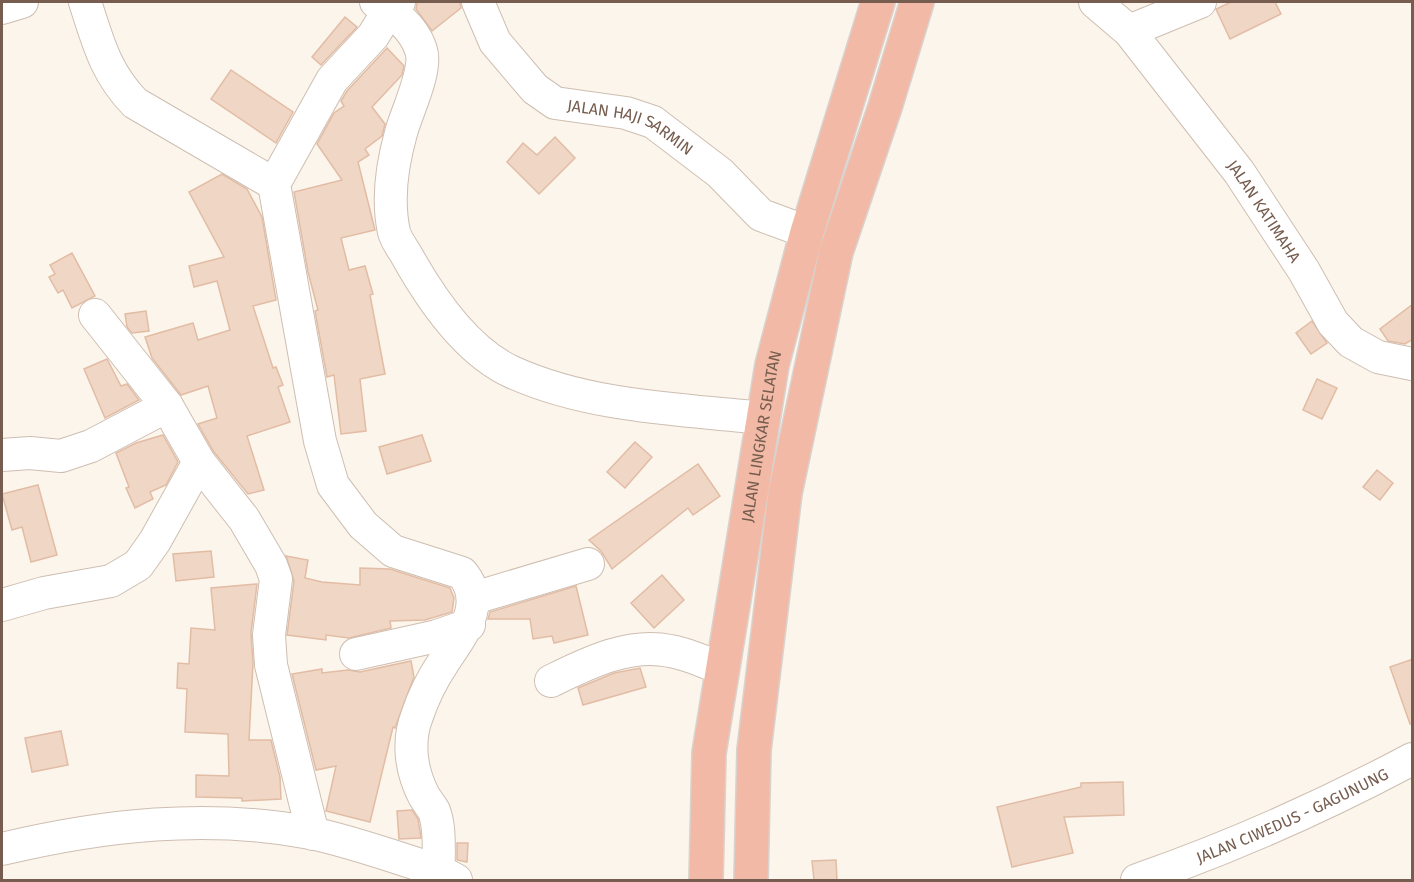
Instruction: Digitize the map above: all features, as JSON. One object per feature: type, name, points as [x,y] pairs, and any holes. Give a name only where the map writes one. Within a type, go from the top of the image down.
[{"type":"highway","name":"JALAN LINGKAR SELATAN","points":[[702,878],[708,753],[772,365],[807,232],[878,2]]},
{"type":"highway","name":"JALAN LINGKAR SELATAN","points":[[751,880],[754,750],[785,494],[836,252],[885,107],[916,2]]},
{"type":"highway","points":[[772,365],[809,377]]},
{"type":"street","points":[[2,8],[22,2]]},
{"type":"street","points":[[85,2],[104,63],[122,90],[135,104],[274,184]]},
{"type":"street","name":"JALAN HAJI SARMIN","points":[[478,2],[495,42],[535,88],[555,103],[626,112],[653,122],[720,173],[761,215],[807,232]]},
{"type":"street","name":"JALAN KATIMAHA","points":[[1095,2],[1129,31],[1239,172],[1304,271],[1333,323],[1351,342],[1378,357],[1413,364]]},
{"type":"street","points":[[1129,31],[1200,2]]},
{"type":"street","points":[[448,876],[434,811],[423,794],[411,764],[414,725],[471,611],[469,581],[462,573],[393,551],[363,525],[333,485],[320,441],[274,184],[332,80],[373,36],[388,4],[411,30],[422,52],[421,68],[400,134],[390,180],[394,233],[429,295],[470,342],[510,372],[560,390],[622,402],[762,418]]},
{"type":"street","points":[[96,315],[167,406],[199,462],[254,534],[276,579],[269,635],[271,665],[313,834]]},
{"type":"street","points":[[2,455],[30,453],[61,456],[91,446],[167,406]]},
{"type":"street","points":[[2,605],[44,593],[111,581],[138,565],[156,541],[199,462]]},
{"type":"street","points":[[356,654],[437,636],[471,611],[588,564]]},
{"type":"street","points":[[551,681],[598,658],[639,650],[668,650],[722,669]]},
{"type":"street","name":"JALAN CIWEDUS - GAGUNUNG","points":[[1137,880],[1187,863],[1340,797],[1413,759]]},
{"type":"street","points":[[2,849],[98,829],[140,824],[270,827],[313,834],[448,876]]},
{"type":"building","points":[[417,2],[460,2],[461,8],[432,31],[416,9]]},
{"type":"building","points":[[1231,2],[1275,2],[1281,14],[1230,39],[1216,9]]},
{"type":"building","points":[[345,17],[357,27],[321,65],[312,57]]},
{"type":"building","points":[[387,48],[404,66],[402,75],[372,107],[385,124],[382,136],[365,149],[369,155],[358,162],[375,230],[341,238],[349,270],[365,266],[373,294],[370,295],[385,374],[360,379],[366,431],[341,434],[334,375],[327,377],[315,311],[318,310],[308,272],[294,192],[342,180],[317,144],[334,113],[344,106],[341,101],[347,91]]},
{"type":"building","points":[[231,70],[293,112],[276,143],[211,99]]},
{"type":"building","points":[[555,137],[575,158],[539,194],[507,162],[523,143],[537,155]]},
{"type":"building","points":[[222,174],[247,189],[262,217],[276,300],[253,306],[273,368],[276,367],[283,385],[278,387],[290,422],[247,436],[264,490],[248,494],[214,452],[198,424],[217,418],[208,386],[181,395],[152,358],[145,337],[193,323],[198,340],[230,330],[217,281],[194,287],[189,266],[224,257],[189,192]]},
{"type":"building","points":[[72,253],[95,296],[72,308],[63,290],[58,293],[49,277],[55,274],[50,265]]},
{"type":"building","points":[[1413,304],[1413,339],[1405,344],[1388,341],[1380,329]]},
{"type":"building","points":[[146,311],[149,331],[132,333],[127,327],[125,314]]},
{"type":"building","points":[[1312,321],[1327,343],[1311,354],[1296,333]]},
{"type":"building","points":[[107,359],[121,386],[127,384],[139,400],[105,418],[84,369]]},
{"type":"building","points":[[1317,379],[1337,388],[1322,419],[1303,410]]},
{"type":"building","points":[[163,435],[178,462],[166,485],[150,492],[153,499],[135,508],[126,488],[129,487],[116,453],[136,443]]},
{"type":"building","points":[[422,435],[431,461],[387,474],[379,447]]},
{"type":"building","points":[[635,442],[652,457],[625,488],[607,472]]},
{"type":"building","points":[[698,464],[720,496],[693,515],[688,508],[612,569],[601,551],[589,540]]},
{"type":"building","points":[[1377,470],[1393,483],[1380,500],[1363,487]]},
{"type":"building","points":[[38,485],[57,555],[31,562],[22,527],[12,530],[2,494]]},
{"type":"building","points":[[211,551],[214,577],[176,581],[173,554]]},
{"type":"building","points":[[286,556],[308,560],[305,578],[322,582],[360,585],[360,568],[390,569],[450,588],[454,598],[452,612],[425,620],[390,621],[391,628],[349,638],[326,635],[326,640],[287,635],[294,581]]},
{"type":"building","points":[[662,575],[684,600],[654,628],[631,603]]},
{"type":"building","points":[[257,584],[251,633],[253,663],[249,740],[271,740],[280,777],[281,799],[242,801],[242,798],[196,797],[196,775],[229,776],[228,734],[185,732],[187,689],[177,688],[178,663],[189,664],[191,628],[215,630],[211,588]]},
{"type":"building","points":[[576,586],[588,635],[554,643],[552,636],[533,639],[530,619],[488,619],[490,612]]},
{"type":"building","points":[[1413,659],[1413,724],[1410,724],[1390,667]]},
{"type":"building","points":[[411,661],[414,677],[395,728],[393,727],[370,822],[326,811],[336,766],[316,770],[292,674],[322,669],[322,673],[348,670],[360,672]]},
{"type":"building","points":[[640,668],[646,687],[583,705],[578,688],[614,673]]},
{"type":"building","points":[[61,731],[68,765],[32,772],[25,738]]},
{"type":"building","points":[[1123,782],[1124,815],[1064,817],[1073,853],[1012,867],[997,807],[1081,787],[1081,783]]},
{"type":"building","points":[[412,810],[418,819],[421,838],[399,839],[397,811]]},
{"type":"building","points":[[457,843],[468,843],[467,862],[457,860]]},
{"type":"building","points":[[836,860],[837,880],[814,880],[812,861]]}]
